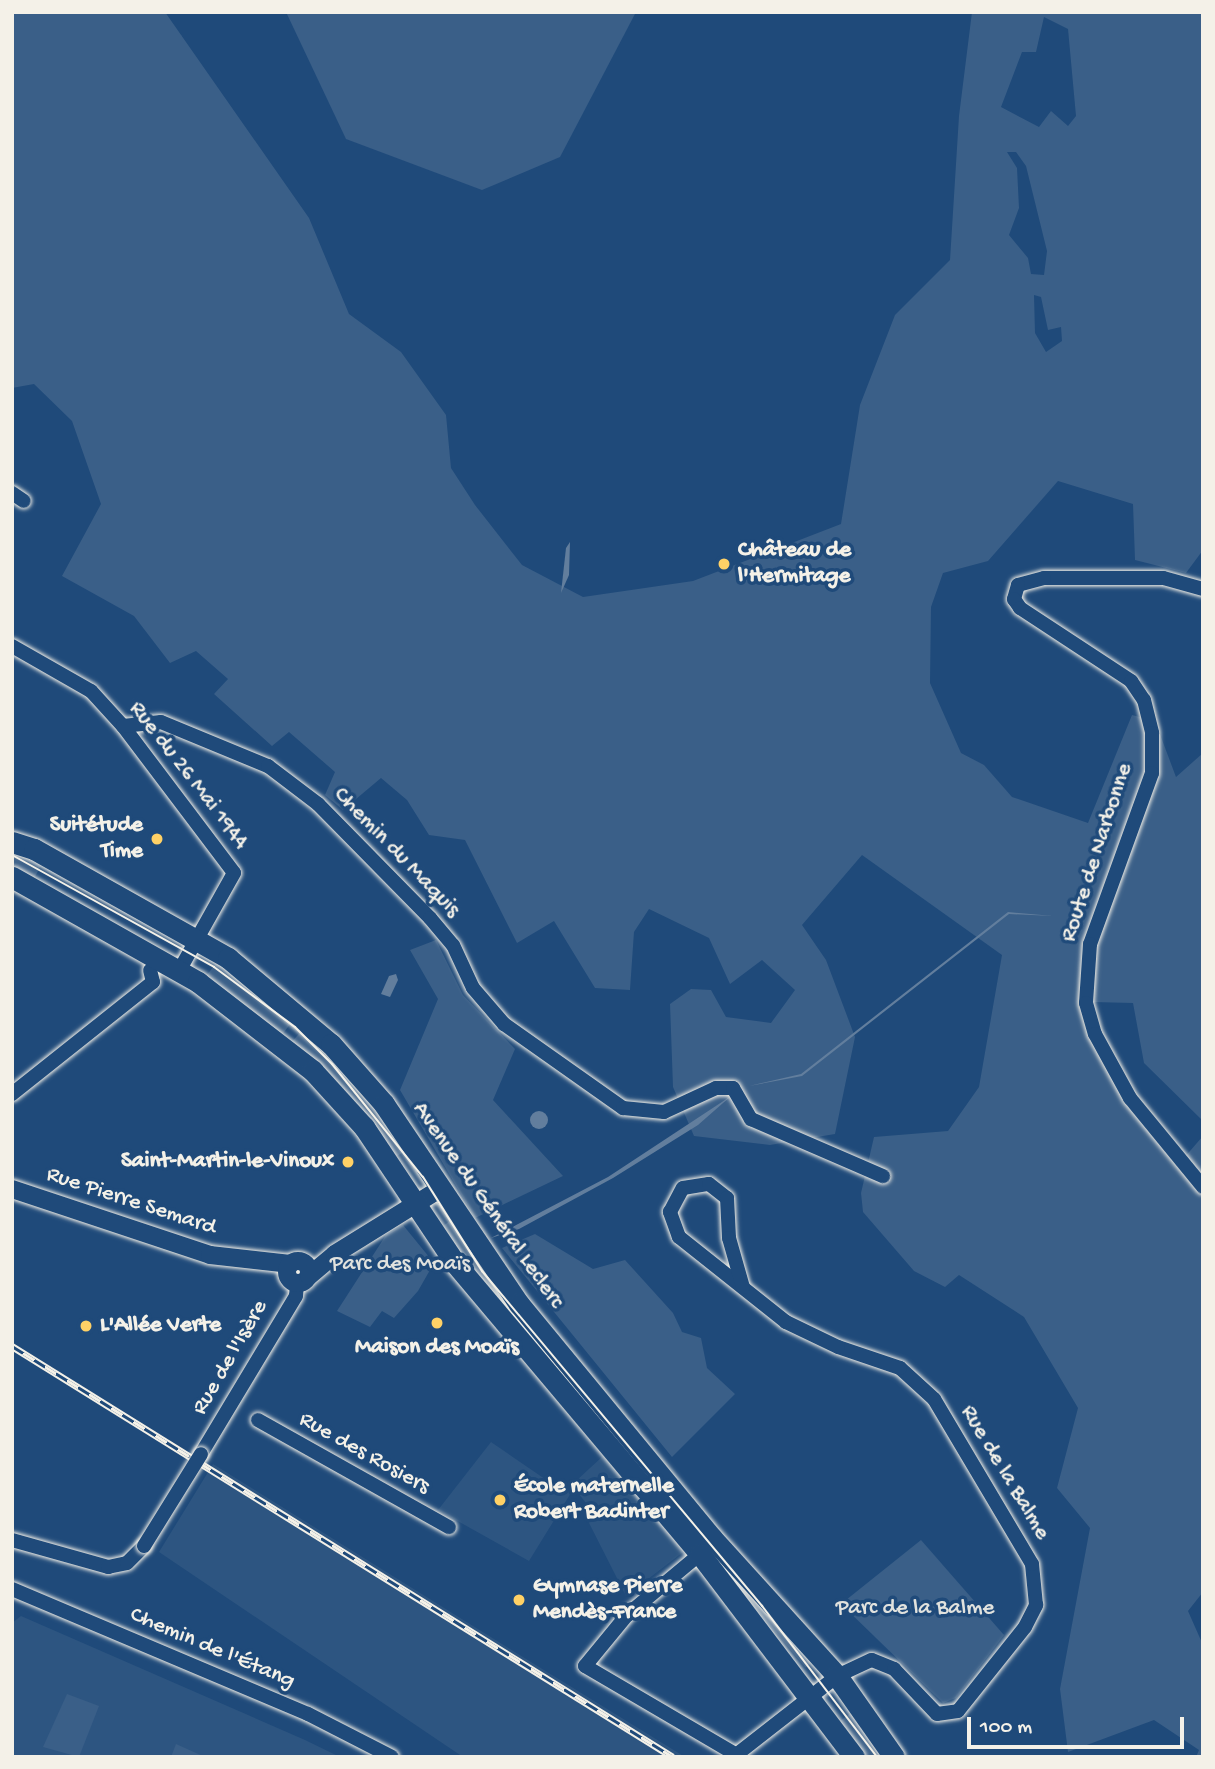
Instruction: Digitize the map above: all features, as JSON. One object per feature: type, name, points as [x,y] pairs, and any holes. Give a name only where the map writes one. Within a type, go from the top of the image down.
[{"type":"main road","name":"Avenue du Général Leclerc","points":[[12,842],[34,849],[228,958],[331,1044],[384,1104],[519,1304],[712,1538],[837,1676],[894,1757]]},
{"type":"main road","points":[[12,877],[178,971],[281,1042],[313,1071],[364,1126],[455,1263],[699,1554],[853,1757]]},
{"type":"street","name":"Route de Narbonne","points":[[1193,584],[1044,578],[1018,585],[1014,599],[1020,608],[1132,681],[1144,700],[1152,733],[1152,773],[1090,944],[1086,1003],[1095,1034],[1123,1087],[1203,1187]]},
{"type":"street","name":"Rue du 26 Mai 1944","points":[[12,646],[90,691],[123,726],[234,873],[178,971]]},
{"type":"street","name":"Chemin du Maquis","points":[[123,726],[162,722],[268,766],[298,789],[430,918],[453,945],[473,988],[504,1024],[623,1108],[664,1112],[716,1088],[733,1088],[751,1119],[883,1177]]},
{"type":"street","points":[[12,1094],[153,982],[150,970]]},
{"type":"street","name":"Rue de la Balme","points":[[738,1756],[809,1697],[837,1676],[861,1663],[882,1661],[894,1669],[926,1708],[946,1716],[958,1711],[1024,1627],[1036,1605],[1032,1564],[934,1399],[900,1368],[838,1347],[786,1322],[679,1237],[670,1212],[683,1188],[709,1184],[727,1198],[729,1238],[743,1287]]},
{"type":"street","name":"Rue Pierre Semard","points":[[12,1189],[145,1231],[175,1246],[297,1272]]},
{"type":"street","points":[[297,1272],[335,1254],[440,1189]]},
{"type":"street","name":"Rue de l'Isère","points":[[12,1540],[108,1567],[127,1563],[144,1546],[296,1296],[297,1272]]},
{"type":"street","name":"Rue des Rosiers","points":[[258,1420],[449,1527]]},
{"type":"street","points":[[699,1554],[627,1615],[585,1666],[738,1756]]},
{"type":"street","name":"Chemin de l'Étang","points":[[12,1589],[308,1714],[392,1757]]},
{"type":"shaded area","points":[[570,542],[569,575],[561,593],[566,548]]},
{"type":"shaded area","points":[[1008,912],[1053,916],[1009,914],[802,1076],[749,1086],[801,1074]]},
{"type":"shaded area","points":[[396,974],[398,980],[390,997],[381,994],[389,976]]},
{"type":"shaded area","points":[[731,1096],[698,1125],[613,1178],[519,1229],[491,1238],[608,1177]]},
{"type":"shaded area","points":[[539,1111],[545,1114],[548,1120],[545,1126],[539,1129],[533,1126],[530,1120],[533,1114]]},
{"type":"shaded area","points":[[491,1442],[564,1492],[603,1456],[687,1549],[626,1596],[587,1519],[594,1513],[574,1488],[529,1561],[438,1510]]},
{"type":"shaded area","points":[[213,1464],[685,1757],[463,1757],[159,1552]]},
{"type":"shaded area","points":[[21,1616],[340,1757],[12,1757],[12,1623]]},
{"type":"green space","points":[[12,12],[165,12],[309,218],[349,314],[401,352],[446,415],[451,468],[475,505],[522,565],[583,597],[693,581],[841,524],[860,405],[895,315],[950,260],[959,116],[972,12],[1203,12],[1203,550],[1186,573],[1135,560],[1133,504],[1058,481],[988,561],[943,573],[931,607],[930,683],[961,753],[984,765],[1012,797],[1088,823],[1132,715],[1155,721],[1176,777],[1203,753],[1203,1121],[1144,1063],[1133,1003],[1092,1002],[1108,1069],[1183,1159],[1203,1136],[1203,1592],[1188,1611],[1203,1645],[1203,1757],[1196,1757],[1199,1750],[1154,1720],[1068,1752],[1060,1689],[1090,1528],[1057,1488],[1078,1408],[1024,1317],[959,1275],[945,1287],[914,1271],[863,1212],[861,1193],[874,1137],[948,1131],[979,1087],[1002,955],[862,855],[802,925],[826,960],[855,1037],[835,1134],[770,1145],[694,1136],[673,1087],[670,1004],[691,989],[711,990],[726,1017],[771,1023],[795,990],[762,960],[730,984],[709,938],[649,909],[634,932],[630,990],[595,988],[554,921],[517,943],[465,840],[429,835],[407,800],[381,778],[343,810],[325,795],[335,772],[289,732],[272,746],[214,694],[228,679],[196,651],[170,663],[134,616],[62,576],[101,504],[72,421],[34,384],[12,388]],"holes":[[[1044,17],[1068,29],[1076,116],[1068,126],[1051,111],[1039,127],[1001,107],[1022,52],[1036,52]],[[1007,152],[1016,152],[1026,166],[1047,251],[1044,275],[1031,274],[1028,258],[1009,235],[1019,208],[1017,168]],[[1034,295],[1041,297],[1048,330],[1061,327],[1062,341],[1046,352],[1035,333]]]},
{"type":"green space","points":[[286,12],[636,12],[560,157],[482,190],[346,139]]},
{"type":"green space","points":[[12,846],[44,859],[32,883],[12,872]]},
{"type":"green space","points":[[436,940],[463,995],[515,1049],[493,1100],[563,1176],[475,1218],[400,1090],[438,999],[410,950]]},
{"type":"green space","points":[[219,959],[296,1017],[281,1037],[204,979]]},
{"type":"green space","points":[[304,1028],[323,1044],[408,1149],[394,1158],[290,1044]]},
{"type":"green space","points":[[453,1218],[820,1655],[805,1668],[438,1230]]},
{"type":"green space","name":"Parc des Moaïs","points":[[403,1225],[434,1263],[418,1291],[394,1318],[382,1311],[370,1327],[337,1311],[386,1235]]},
{"type":"green space","points":[[535,1234],[593,1269],[625,1260],[673,1313],[682,1332],[701,1338],[707,1368],[735,1394],[672,1457],[502,1248]]},
{"type":"green space","name":"Parc de la Balme","points":[[921,1540],[1004,1635],[956,1698],[943,1703],[841,1604]]},
{"type":"green space","points":[[67,1694],[99,1706],[79,1757],[43,1747]]},
{"type":"green space","points":[[852,1712],[886,1757],[861,1757],[839,1722]]},
{"type":"green space","points":[[176,1744],[205,1757],[171,1757]]},
{"type":"tram line","points":[[12,855],[214,967],[295,1027],[332,1064],[423,1177],[482,1271],[762,1606],[877,1757]]},
{"type":"railway","points":[[12,1346],[673,1757]]},
{"type":"place","name":"Château de l'Hermitage","points":[[724,564]]},
{"type":"place","name":"Suitétude Time","points":[[157,839]]},
{"type":"place","name":"Saint-Martin-le-Vinoux","points":[[348,1162]]},
{"type":"place","name":"Maison des Moaïs","points":[[437,1323]]},
{"type":"place","name":"L'Allée Verte","points":[[86,1326]]},
{"type":"place","name":"École maternelle Robert Badinter","points":[[500,1500]]},
{"type":"place","name":"Gymnase Pierre Mendès-France","points":[[519,1600]]}]
